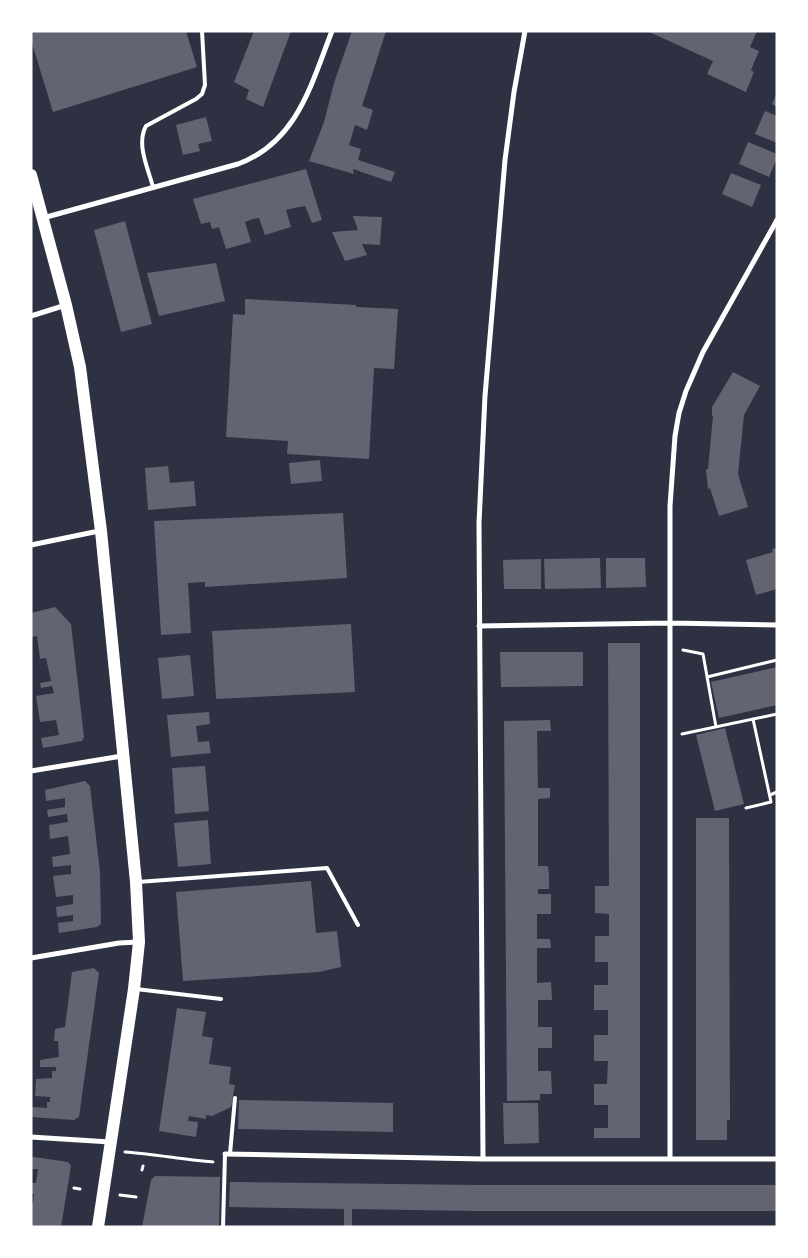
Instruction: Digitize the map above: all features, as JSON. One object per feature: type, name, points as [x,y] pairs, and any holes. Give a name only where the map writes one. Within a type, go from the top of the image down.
[{"type":"main road","points":[[31,175],[66,305],[80,368],[100,531],[136,882],[139,942],[134,989],[98,1227]]},
{"type":"street","points":[[43,218],[254,158],[280,137],[306,100],[332,31]]},
{"type":"street","points":[[483,1159],[479,523],[485,396],[505,160],[514,92],[525,31]]},
{"type":"street","points":[[670,1158],[670,506],[673,454],[679,413],[686,391],[703,352],[777,220]]},
{"type":"street","points":[[31,316],[66,305]]},
{"type":"street","points":[[31,545],[100,531]]},
{"type":"street","points":[[479,626],[670,623],[777,625]]},
{"type":"street","points":[[31,771],[122,756]]},
{"type":"street","points":[[31,958],[119,943],[139,942]]},
{"type":"street","points":[[31,1137],[110,1147]]},
{"type":"street","points":[[228,1154],[483,1159],[777,1159]]},
{"type":"lane","points":[[153,187],[142,146],[142,134],[146,126],[202,94],[205,85],[202,31]]},
{"type":"lane","points":[[136,882],[327,868],[358,925]]},
{"type":"lane","points":[[134,989],[220,999]]},
{"type":"lane","points":[[223,1227],[228,1154],[235,1098]]},
{"type":"path","points":[[670,647],[703,654],[716,727]]},
{"type":"path","points":[[708,677],[777,660]]},
{"type":"path","points":[[670,736],[777,714]]},
{"type":"path","points":[[746,808],[771,802],[754,719]]},
{"type":"path","points":[[770,795],[777,792]]},
{"type":"path","points":[[110,1147],[185,1160],[214,1162],[228,1154]]},
{"type":"path","points":[[74,1188],[80,1189]]},
{"type":"path","points":[[120,1195],[136,1197]]},
{"type":"building","points":[[31,31],[186,31],[197,67],[53,112],[31,40]]},
{"type":"building","points":[[254,31],[291,31],[263,107],[246,99],[249,90],[234,82]]},
{"type":"building","points":[[352,31],[386,31],[362,106],[373,110],[367,130],[355,125],[349,145],[361,149],[358,160],[395,172],[391,182],[353,169],[354,174],[309,161],[324,122],[334,83]]},
{"type":"building","points":[[647,31],[757,31],[750,47],[759,51],[751,70],[754,72],[746,92],[707,74],[713,61]]},
{"type":"building","points":[[777,93],[777,107],[772,104]]},
{"type":"building","points":[[765,111],[777,116],[777,143],[755,134]]},
{"type":"building","points":[[206,117],[212,141],[198,144],[200,151],[183,155],[176,125]]},
{"type":"building","points":[[748,142],[777,154],[769,177],[739,164]]},
{"type":"building","points":[[306,169],[322,220],[312,223],[305,206],[286,210],[291,227],[265,235],[259,218],[253,219],[245,222],[251,242],[226,249],[219,227],[212,229],[210,222],[201,224],[193,199]]},
{"type":"building","points":[[731,173],[761,185],[752,207],[722,194]]},
{"type":"building","points":[[353,216],[382,217],[380,245],[362,244],[367,255],[345,261],[332,232],[358,230]]},
{"type":"building","points":[[125,221],[152,324],[121,332],[94,230]]},
{"type":"building","points":[[216,263],[225,301],[159,316],[147,273]]},
{"type":"building","points":[[245,299],[398,309],[394,369],[374,368],[369,459],[287,454],[288,441],[226,437],[233,314],[245,315]]},
{"type":"building","points":[[733,372],[760,386],[744,415],[738,474],[748,507],[719,516],[710,488],[708,489],[706,469],[708,469],[713,416],[712,407]]},
{"type":"building","points":[[320,460],[322,481],[291,484],[289,463]]},
{"type":"building","points":[[168,466],[170,483],[194,481],[196,506],[148,510],[145,468]]},
{"type":"building","points":[[343,513],[347,578],[205,587],[205,582],[188,583],[191,633],[161,635],[154,521]]},
{"type":"building","points":[[777,548],[777,589],[756,595],[746,560],[773,552],[772,549]]},
{"type":"building","points":[[600,558],[601,588],[545,589],[544,559]]},
{"type":"building","points":[[606,558],[645,558],[646,587],[606,588]]},
{"type":"building","points":[[541,559],[541,589],[504,589],[503,560]]},
{"type":"building","points":[[55,607],[71,624],[84,737],[82,741],[43,748],[41,738],[59,735],[56,720],[40,722],[36,696],[54,693],[52,686],[41,688],[40,683],[51,681],[46,658],[40,659],[37,636],[31,637],[31,613]]},
{"type":"building","points":[[351,624],[355,692],[216,699],[212,631]]},
{"type":"building","points":[[608,643],[640,643],[640,1138],[594,1138],[594,1128],[608,1128],[608,1105],[594,1105],[594,1084],[607,1084],[608,1061],[594,1061],[594,1035],[608,1035],[608,1010],[594,1010],[594,985],[608,985],[608,962],[595,962],[595,936],[609,936],[609,914],[595,913],[595,886],[609,886]]},
{"type":"building","points":[[500,652],[583,652],[583,686],[501,687]]},
{"type":"building","points":[[190,655],[194,696],[162,699],[158,658]]},
{"type":"building","points":[[777,667],[777,705],[719,718],[711,682]]},
{"type":"building","points":[[209,712],[210,724],[196,726],[198,742],[209,741],[211,753],[171,757],[167,715]]},
{"type":"building","points":[[550,720],[551,731],[537,731],[538,788],[550,788],[550,798],[538,799],[538,866],[548,866],[549,889],[538,889],[538,894],[551,894],[551,914],[537,914],[537,939],[550,939],[551,948],[537,948],[537,983],[551,982],[552,1000],[538,1000],[538,1027],[552,1027],[552,1048],[538,1048],[538,1071],[551,1071],[552,1094],[540,1094],[540,1100],[507,1101],[504,721]]},
{"type":"building","points":[[725,728],[744,804],[715,811],[696,735]]},
{"type":"building","points":[[205,766],[209,811],[175,814],[172,768]]},
{"type":"building","points":[[85,781],[90,786],[100,872],[101,924],[97,927],[59,933],[58,923],[73,921],[73,915],[57,917],[56,907],[73,904],[73,895],[56,897],[53,876],[71,874],[71,865],[53,867],[52,857],[70,854],[68,836],[50,839],[49,825],[68,822],[67,814],[48,817],[47,810],[65,807],[65,798],[46,801],[45,790]]},
{"type":"building","points":[[696,818],[729,818],[730,1120],[727,1120],[727,1140],[696,1140]]},
{"type":"building","points":[[208,820],[211,864],[178,867],[174,823]]},
{"type":"building","points":[[311,881],[316,933],[337,931],[341,967],[319,972],[183,981],[176,892]]},
{"type":"building","points":[[94,968],[99,973],[79,1117],[74,1120],[31,1117],[32,1107],[47,1108],[47,1102],[50,1102],[50,1097],[35,1096],[36,1079],[52,1078],[52,1071],[56,1071],[56,1067],[40,1067],[40,1060],[59,1057],[58,1041],[54,1041],[55,1029],[65,1027],[72,972]]},
{"type":"building","points":[[177,1008],[206,1012],[202,1036],[213,1038],[209,1064],[231,1067],[229,1084],[235,1085],[231,1107],[212,1116],[206,1115],[206,1119],[189,1116],[188,1121],[198,1122],[196,1137],[159,1131]]},
{"type":"building","points":[[239,1100],[393,1103],[393,1132],[238,1129]]},
{"type":"building","points":[[503,1103],[538,1103],[539,1143],[504,1144]]},
{"type":"building","points":[[31,1158],[68,1162],[71,1166],[61,1227],[31,1227],[31,1203],[33,1203],[34,1194],[31,1194],[31,1183],[36,1183],[38,1169],[31,1169]]},
{"type":"building","points":[[155,1176],[220,1177],[219,1227],[142,1227],[151,1180]]},
{"type":"building","points":[[230,1182],[475,1185],[777,1185],[777,1211],[352,1209],[352,1227],[344,1227],[344,1209],[229,1207]]}]
